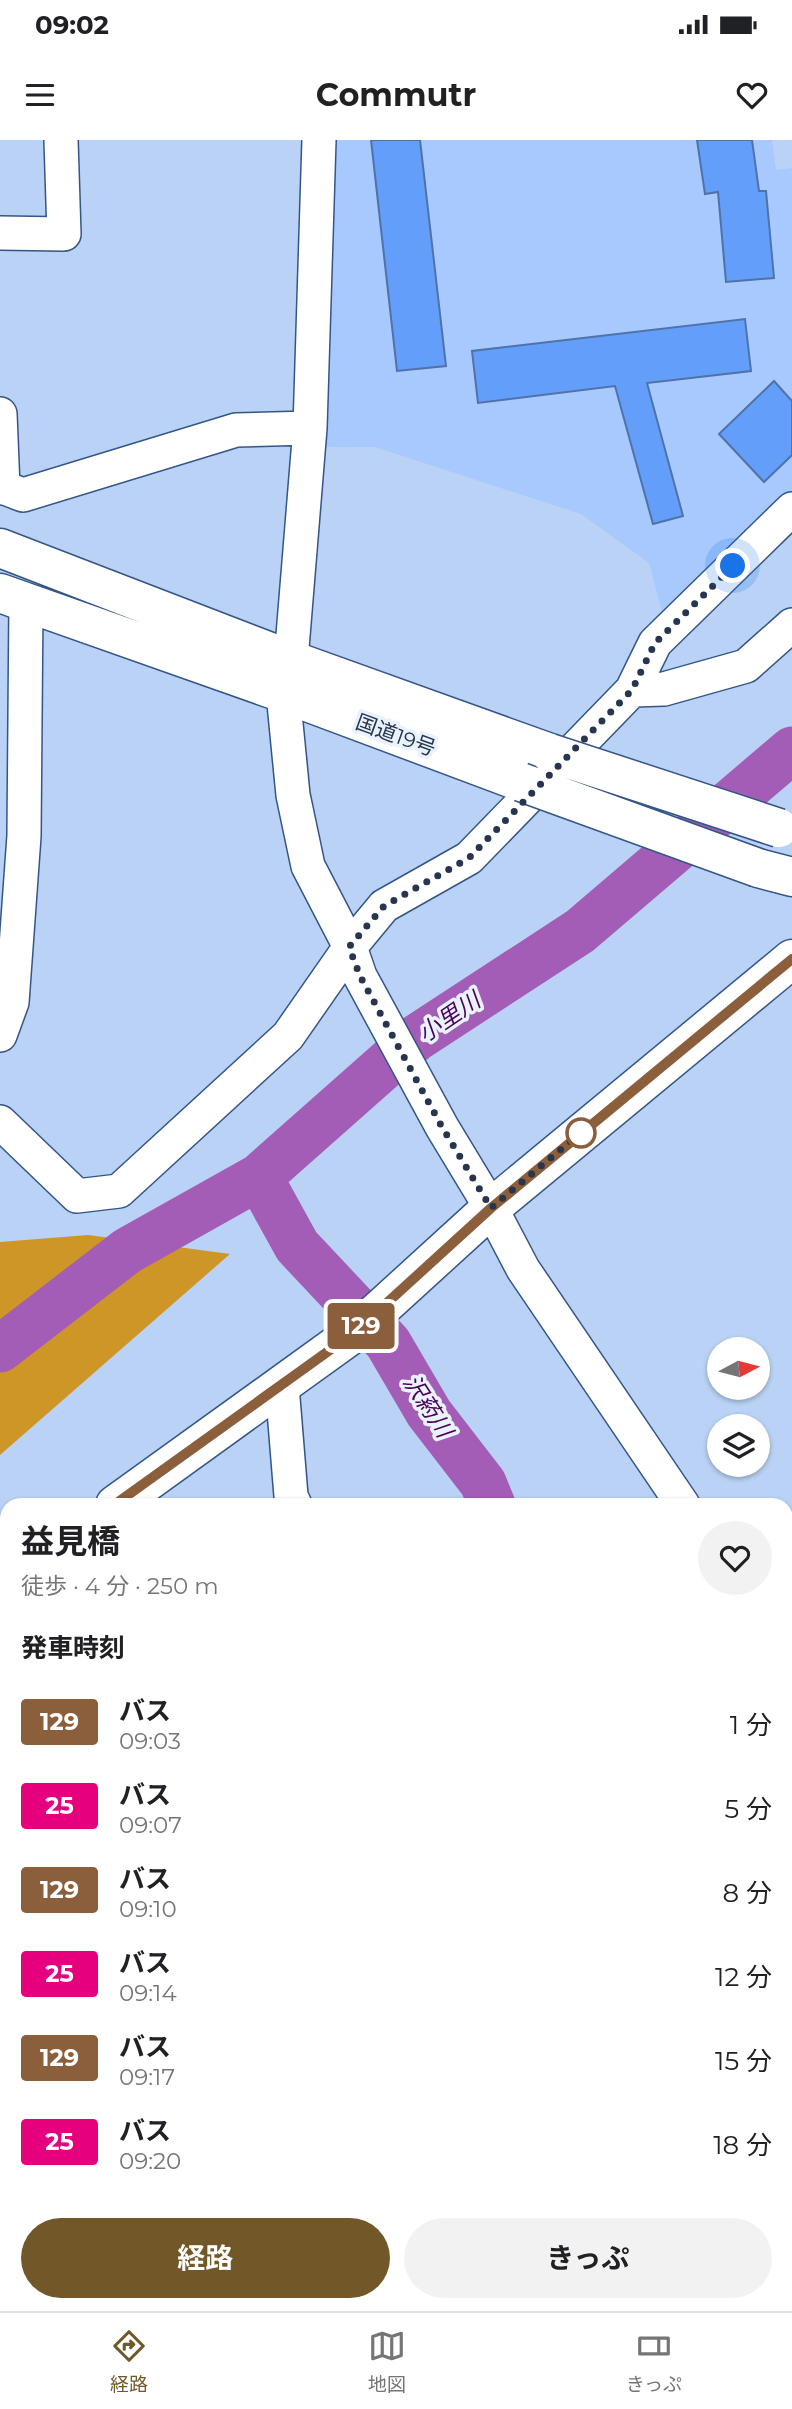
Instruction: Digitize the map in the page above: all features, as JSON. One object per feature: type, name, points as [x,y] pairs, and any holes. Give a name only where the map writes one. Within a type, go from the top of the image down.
[{"type":"main road","name":"国道19号","points":[[0,548],[521,782],[775,873]]},
{"type":"main road","name":"国道19号","points":[[13,597],[550,752],[786,830]]},
{"type":"main road","points":[[124,1498],[355,1332],[491,1208],[792,959]]},
{"type":"street","points":[[0,233],[64,234],[61,140]]},
{"type":"street","points":[[319,140],[310,428],[287,676],[293,795],[307,866],[442,1127],[491,1208],[523,1269],[678,1498]]},
{"type":"street","points":[[0,414],[2,487],[23,495],[236,430],[310,428]]},
{"type":"street","points":[[0,1122],[77,1196],[118,1191],[288,1036],[355,961],[384,906],[469,858],[632,690],[655,643],[792,509]]},
{"type":"street","points":[[0,1035],[12,1002],[24,836],[13,597]]},
{"type":"street","points":[[632,690],[664,689],[746,666],[792,625]]},
{"type":"street","points":[[282,1386],[292,1498]]},
{"type":"shaded area","points":[[329,140],[772,140],[776,170],[792,168],[792,491],[665,622],[649,563],[581,514],[375,447],[321,447]]},
{"type":"shaded area","points":[[88,1235],[230,1254],[0,1455],[0,1242]]},
{"type":"building","points":[[371,140],[420,140],[446,366],[397,371]]},
{"type":"building","points":[[697,140],[752,140],[759,191],[766,191],[774,278],[726,282],[718,192],[705,194]]},
{"type":"building","points":[[745,319],[751,371],[647,383],[683,516],[653,524],[615,386],[478,403],[472,351]]},
{"type":"building","points":[[774,381],[792,401],[792,455],[764,482],[719,434]]},
{"type":"waterway","name":"小里川","points":[[0,1349],[127,1251],[259,1177],[416,1038],[580,931],[792,750]]},
{"type":"waterway","name":"沢葯川","points":[[259,1177],[297,1246],[388,1343],[429,1413],[483,1483],[489,1498]]},
{"type":"bus line","name":"129","points":[[124,1498],[355,1332],[491,1208],[792,959]]},
{"type":"route","points":[[581,1133],[590,1125],[491,1208],[442,1127],[360,976],[349,947],[384,906],[469,858],[632,690],[655,643],[733,566]]}]
